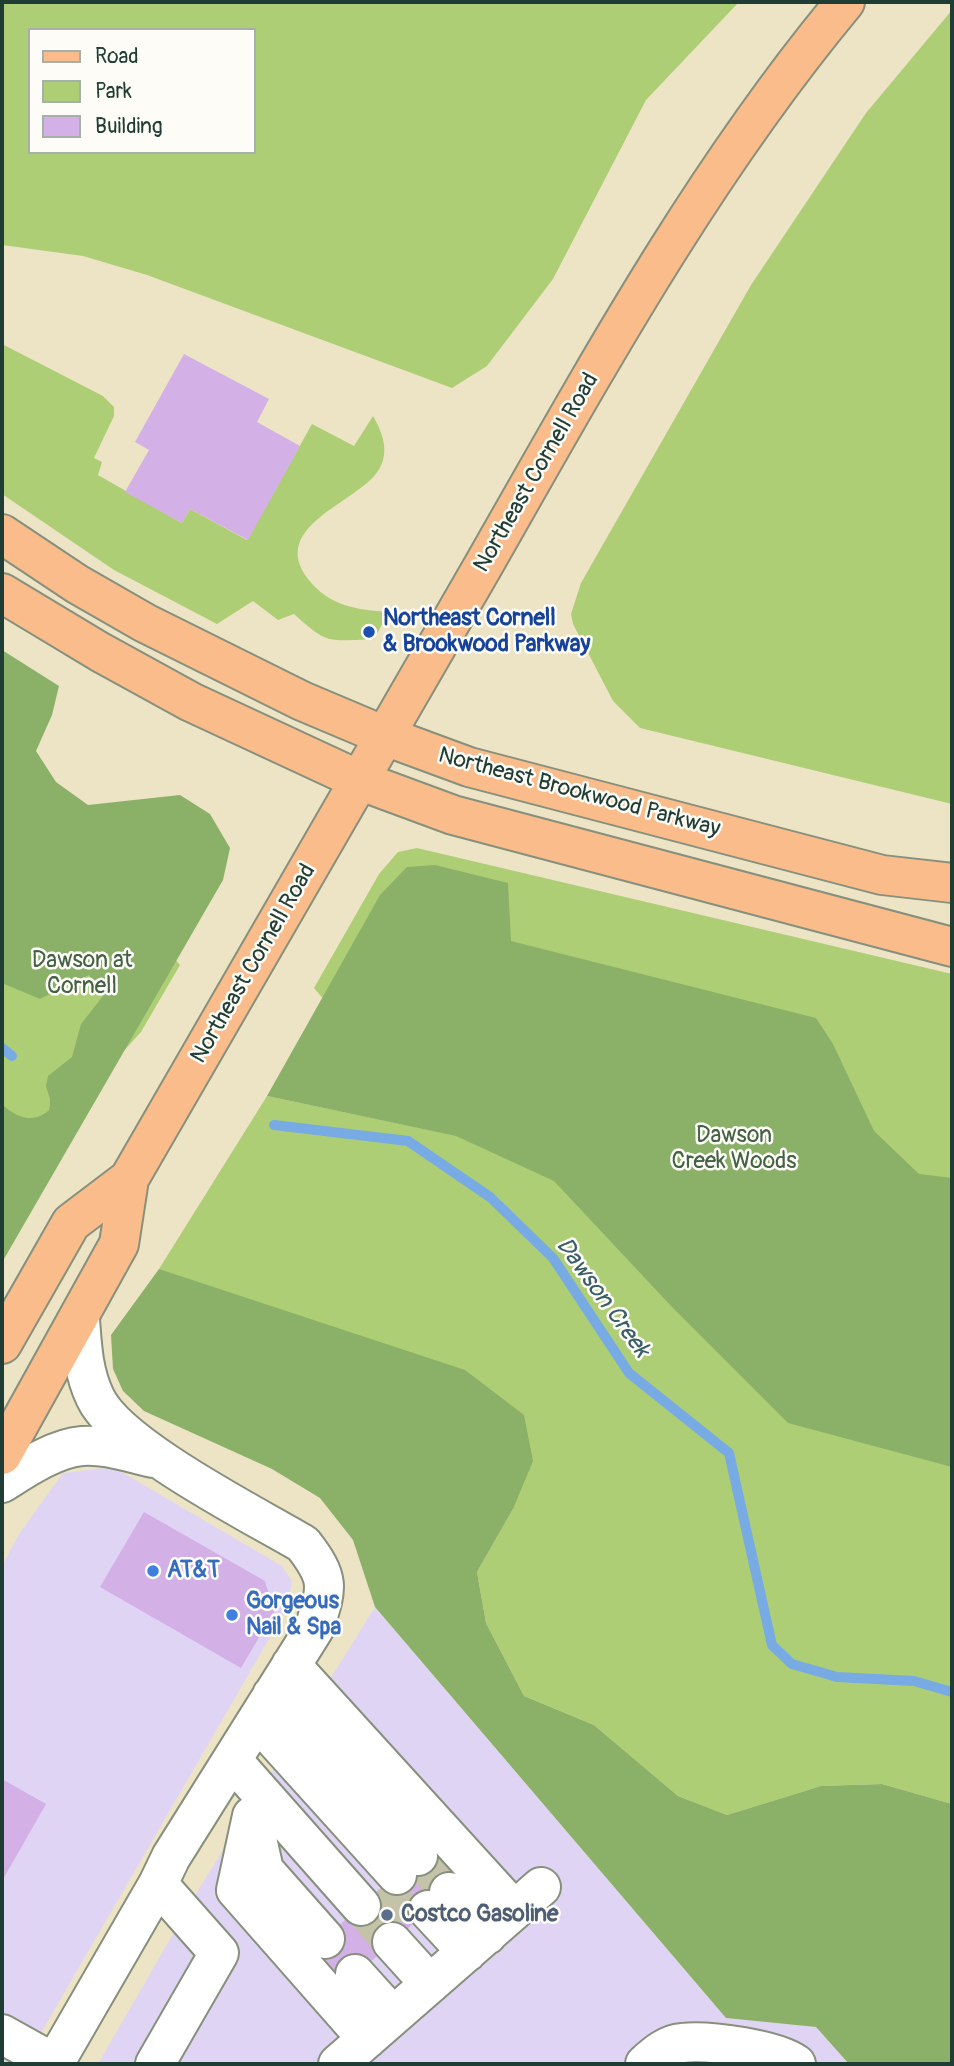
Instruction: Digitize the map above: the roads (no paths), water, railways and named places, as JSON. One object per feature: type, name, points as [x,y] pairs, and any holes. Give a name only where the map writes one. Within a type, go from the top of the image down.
[{"type":"main road","name":"Northeast Cornell Road","points":[[2,1455],[80,1319],[119,1244],[129,1179],[385,736],[666,253],[749,128],[812,41],[845,2]]},
{"type":"main road","name":"Northeast Brookwood Parkway","points":[[2,534],[76,584],[145,623],[302,701],[469,767],[882,875],[952,883]]},
{"type":"main road","points":[[2,593],[100,652],[191,702],[361,781],[453,815],[952,947]]},
{"type":"main road","name":"Northeast Cornell Road","points":[[2,1344],[71,1223],[129,1179]]},
{"type":"lane","points":[[2,2034],[54,2064],[171,1857],[314,1629],[326,1590],[320,1566],[303,1544],[158,1459],[116,1423],[96,1400],[84,1368],[80,1319]]},
{"type":"lane","points":[[2,1483],[27,1468],[80,1446],[106,1447],[158,1459]]},
{"type":"lane","points":[[257,1720],[249,1884],[371,1898]]},
{"type":"lane","points":[[257,1720],[371,1898]]},
{"type":"lane","points":[[257,1720],[371,1898]]},
{"type":"lane","points":[[257,1720],[449,1967]]},
{"type":"lane","points":[[252,1816],[236,1890],[449,1967]]},
{"type":"lane","points":[[155,2064],[219,1953],[158,1884]]},
{"type":"lane","points":[[402,1933],[449,1967]]},
{"type":"lane","points":[[402,1933],[449,1967]]},
{"type":"lane","points":[[402,1933],[449,1967]]},
{"type":"lane","points":[[338,2064],[449,1967]]},
{"type":"lane","points":[[645,2064],[661,2050],[681,2043],[743,2048],[788,2058],[796,2064]]},
{"type":"waterway","name":"Dawson Creek","points":[[2,1048],[12,1056]]},
{"type":"waterway","name":"Dawson Creek","points":[[274,1125],[408,1141],[490,1197],[553,1258],[629,1373],[729,1453],[772,1645],[792,1664],[837,1677],[914,1681],[952,1692]]},
{"type":"tunnel","points":[[418,1856],[449,1892]]},
{"type":"tunnel","points":[[381,1888],[413,1924]]},
{"type":"tunnel","points":[[361,1906],[392,1942]]},
{"type":"place","name":"Northeast Cornell & Brookwood Parkway","points":[[369,632]]},
{"type":"place","name":"AT&T","points":[[153,1571]]},
{"type":"place","name":"Gorgeous Nail & Spa","points":[[232,1615]]},
{"type":"place","name":"Costco Gasoline","points":[[387,1915]]},
{"type":"park label","name":"Dawson at Cornell","points":[[82,974]]},
{"type":"park label","name":"Dawson Creek Woods","points":[[734,1149]]}]
